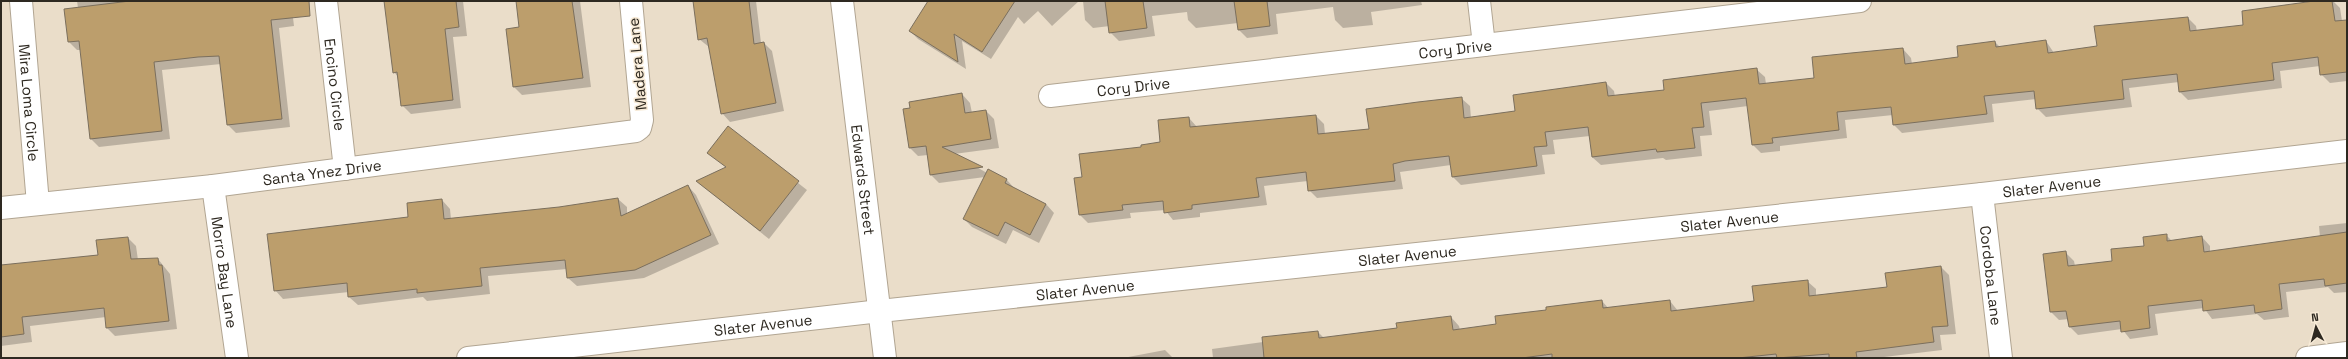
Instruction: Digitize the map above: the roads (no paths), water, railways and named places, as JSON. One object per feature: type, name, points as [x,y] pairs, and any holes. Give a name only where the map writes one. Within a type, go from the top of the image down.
[{"type":"street","name":"Mira Loma Circle","points":[[21,1],[38,204]]},
{"type":"street","name":"Encino Circle","points":[[326,1],[345,169]]},
{"type":"street","name":"Madera Lane","points":[[631,1],[642,120],[640,128]]},
{"type":"street","name":"Edwards Street","points":[[842,1],[885,358]]},
{"type":"street","points":[[1479,1],[1484,45]]},
{"type":"street","name":"Cory Drive","points":[[1050,96],[1484,45],[1787,5],[1860,1]]},
{"type":"street","name":"Santa Ynez Drive","points":[[1,208],[213,186],[629,134],[636,132],[640,128]]},
{"type":"street","name":"Slater Avenue","points":[[468,358],[880,311],[1982,194],[2347,151]]},
{"type":"street","name":"Morro Bay Lane","points":[[213,186],[237,358]]},
{"type":"street","name":"Cordoba Lane","points":[[1982,194],[2001,358]]},
{"type":"street","points":[[2307,358],[2347,354]]}]
